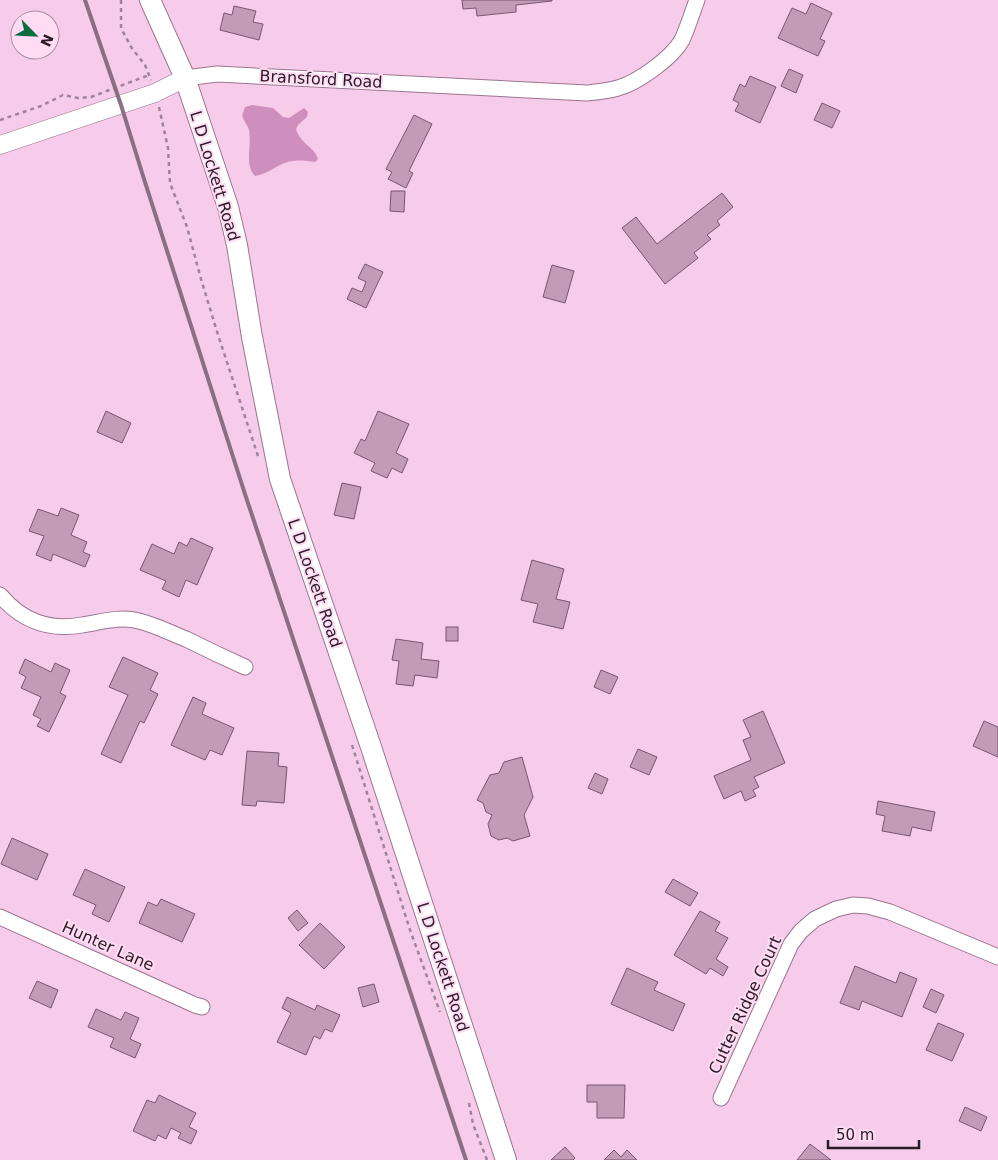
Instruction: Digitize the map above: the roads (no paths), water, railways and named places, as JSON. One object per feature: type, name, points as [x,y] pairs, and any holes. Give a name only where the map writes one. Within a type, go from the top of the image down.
[{"type":"main road","name":"L D Lockett Road","points":[[150,0],[185,78],[228,207],[237,245],[252,337],[280,479],[374,756],[506,1160]]},
{"type":"street","name":"Bransford Road","points":[[0,145],[155,93],[185,78],[217,74],[587,94],[618,88],[633,82],[649,72],[672,53],[681,41],[697,0]]},
{"type":"street","points":[[0,595],[26,618],[37,622],[48,625],[79,626],[107,620],[139,621],[165,630],[245,667]]},
{"type":"street","name":"Cutter Ridge Court","points":[[721,1098],[791,944],[801,931],[815,919],[836,909],[853,905],[868,906],[890,912],[998,957]]},
{"type":"street","name":"Hunter Lane","points":[[0,917],[195,1005],[202,1006]]},
{"type":"railway","points":[[85,0],[121,105],[244,491],[466,1160]]}]
